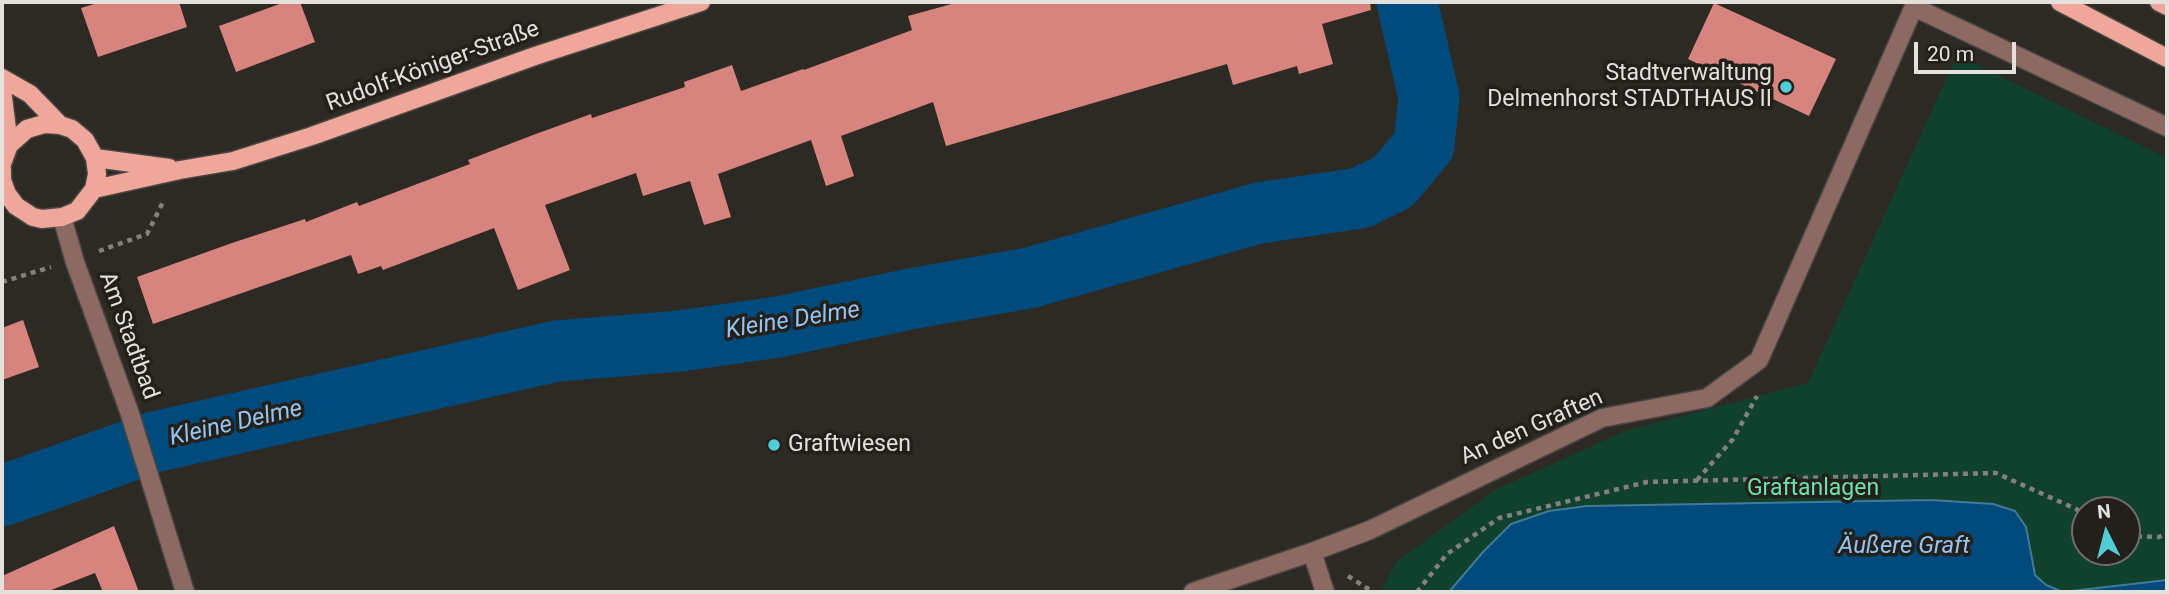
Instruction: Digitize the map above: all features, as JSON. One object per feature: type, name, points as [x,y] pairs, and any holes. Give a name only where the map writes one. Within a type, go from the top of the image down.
[{"type":"main road","name":"Rudolf-Königer-Straße","points":[[94,189],[233,160],[312,136],[535,56],[701,2]]},
{"type":"main road","points":[[2060,2],[2167,58]]},
{"type":"main road","points":[[2159,2],[2167,6]]},
{"type":"main road","points":[[2,78],[30,94],[60,125]]},
{"type":"main road","points":[[2,89],[9,145],[2,164]]},
{"type":"main road","points":[[2,170],[4,196],[33,217],[41,219],[62,217],[77,211],[94,189],[97,174],[95,158],[85,140],[72,129],[44,124],[27,129],[9,145]]},
{"type":"main road","name":"Rudolf-Königer-Straße","points":[[95,158],[180,170]]},
{"type":"street","points":[[1915,5],[2167,127]]},
{"type":"street","name":"An den Graften","points":[[1193,592],[1370,530],[1602,418],[1707,398],[1759,359],[1915,5]]},
{"type":"street","name":"Am Stadtbad","points":[[62,217],[74,260],[129,411],[185,592]]},
{"type":"street","points":[[1312,552],[1325,592]]},
{"type":"path","points":[[2,282],[147,234],[180,170]]},
{"type":"path","points":[[1697,481],[1733,439],[1763,384],[1759,359]]},
{"type":"path","points":[[1417,592],[1447,554],[1499,518],[1647,482],[1996,473],[2071,507]]},
{"type":"path","points":[[2141,536],[2159,537],[2167,533]]},
{"type":"green space","name":"Graftanlagen","points":[[1957,55],[2167,158],[2167,592],[1380,592],[1397,561],[1495,490],[1625,431],[1808,383]]},
{"type":"water","name":"Äußere Graft","points":[[1932,500],[1993,504],[2015,511],[2026,527],[2035,575],[2046,585],[2063,592],[1449,592],[1511,524],[1549,511],[1587,506]]},
{"type":"water","points":[[2167,580],[2167,592],[2063,592]]},
{"type":"building","points":[[101,2],[179,2],[187,27],[98,57],[81,8]]},
{"type":"building","points":[[285,2],[300,2],[315,42],[236,72],[219,26]]},
{"type":"building","points":[[959,2],[1370,2],[1371,10],[1322,24],[1333,64],[1299,74],[1297,66],[1233,85],[1227,64],[946,146],[933,102],[841,136],[854,176],[826,186],[811,140],[718,174],[731,217],[704,225],[690,181],[643,196],[636,173],[545,205],[570,270],[518,290],[494,228],[383,270],[381,266],[358,274],[351,255],[153,324],[137,277],[305,219],[306,222],[357,202],[359,206],[470,164],[468,160],[533,135],[591,114],[592,118],[685,87],[684,82],[732,65],[741,91],[804,70],[912,30],[908,16]]},
{"type":"building","name":"Stadtverwaltung Delmenhorst STADTHAUS II","points":[[1714,3],[1836,59],[1809,116],[1688,59]]},
{"type":"building","points":[[23,320],[39,367],[2,380],[2,328]]},
{"type":"building","points":[[114,526],[139,592],[103,592],[95,573],[46,592],[2,592],[2,576]]},
{"type":"waterway","name":"Kleine Delme","points":[[2,496],[154,442],[557,351],[680,341],[778,327],[915,298],[1029,278],[1259,213],[1360,198],[1393,182],[1424,145],[1429,97],[1407,2]]},
{"type":"place","name":"Stadtverwaltung Delmenhorst STADTHAUS II","points":[[1786,87]]},
{"type":"place","name":"Graftwiesen","points":[[774,445]]}]
